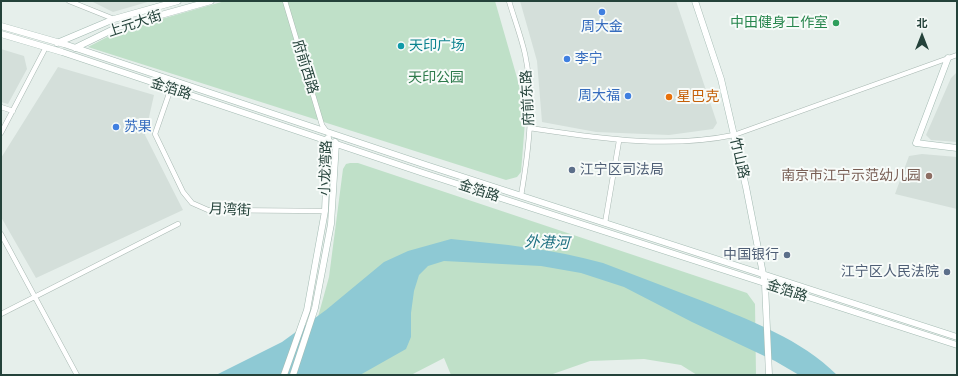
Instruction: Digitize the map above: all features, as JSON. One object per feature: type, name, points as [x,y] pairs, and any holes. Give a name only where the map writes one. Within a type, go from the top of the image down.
[{"type":"main road","name":"上元大街","points":[[46,47],[114,19],[178,1]]},
{"type":"main road","name":"上元大街","points":[[62,52],[76,48],[118,27],[211,1]]},
{"type":"main road","name":"竹山路","points":[[695,1],[720,79],[734,135],[764,275],[769,373]]},
{"type":"main road","name":"金箔路","points":[[1,26],[58,42],[328,133],[957,337]]},
{"type":"main road","name":"金箔路","points":[[1,34],[62,52],[336,144],[957,345]]},
{"type":"main road","points":[[948,58],[916,143],[957,148]]},
{"type":"main road","name":"小龙湾路","points":[[284,375],[307,310],[325,211],[328,133]]},
{"type":"main road","name":"小龙湾路","points":[[293,375],[315,308],[331,224],[336,144],[328,133]]},
{"type":"street","points":[[69,1],[114,19]]},
{"type":"street","name":"府前西路","points":[[285,1],[322,125],[328,133]]},
{"type":"street","name":"府前东路","points":[[509,1],[525,54],[530,107],[528,154],[520,196]]},
{"type":"street","points":[[1,133],[46,47]]},
{"type":"street","points":[[530,128],[619,141],[709,140],[734,135],[957,55]]},
{"type":"street","name":"月湾街","points":[[170,88],[155,134],[183,192],[192,203],[208,210],[325,211]]},
{"type":"street","points":[[1,107],[13,111]]},
{"type":"street","points":[[605,223],[619,141]]},
{"type":"street","points":[[1,314],[178,224]]},
{"type":"street","points":[[1,234],[77,375]]},
{"type":"shaded area","points":[[91,1],[151,1],[113,12]]},
{"type":"shaded area","points":[[520,1],[676,1],[717,123],[713,129],[669,135],[596,132],[542,122],[537,61]]},
{"type":"shaded area","points":[[1,49],[24,56],[27,69],[8,104],[1,102]]},
{"type":"shaded area","points":[[58,67],[154,95],[145,135],[183,210],[36,278],[1,217],[1,158]]},
{"type":"shaded area","points":[[957,72],[957,142],[931,140],[926,135],[951,78]]},
{"type":"shaded area","name":"南京市江宁示范幼儿园","points":[[922,154],[957,157],[957,209],[895,194],[909,156]]},
{"type":"green space","name":"天印公园","points":[[225,1],[495,1],[526,109],[521,172],[517,177],[506,180],[88,47],[119,31]]},
{"type":"green space","points":[[358,163],[747,293],[755,304],[756,375],[697,375],[681,365],[644,359],[590,361],[550,375],[451,375],[444,358],[411,375],[302,375],[329,277],[343,169],[346,164]]},
{"type":"water","points":[[451,239],[508,245],[565,254],[603,263],[740,316],[775,332],[808,351],[837,375],[799,375],[775,361],[692,322],[624,287],[581,273],[541,266],[444,261],[428,266],[419,275],[414,291],[411,313],[411,337],[406,349],[360,375],[216,375],[282,342],[326,310],[384,262],[408,251]]},
{"type":"place","name":"周大金","points":[[602,12]]},
{"type":"place","name":"中田健身工作室","points":[[836,23]]},
{"type":"place","name":"天印广场","points":[[401,46]]},
{"type":"place","name":"李宁","points":[[567,59]]},
{"type":"place","name":"周大福","points":[[628,96]]},
{"type":"place","name":"星巴克","points":[[669,97]]},
{"type":"place","name":"苏果","points":[[116,127]]},
{"type":"place","name":"江宁区司法局","points":[[572,170]]},
{"type":"place","name":"南京市江宁示范幼儿园","points":[[929,176]]},
{"type":"place","name":"中国银行","points":[[787,255]]},
{"type":"place","name":"江宁区人民法院","points":[[947,272]]},
{"type":"water label","name":"外港河","points":[[547,243]]}]
